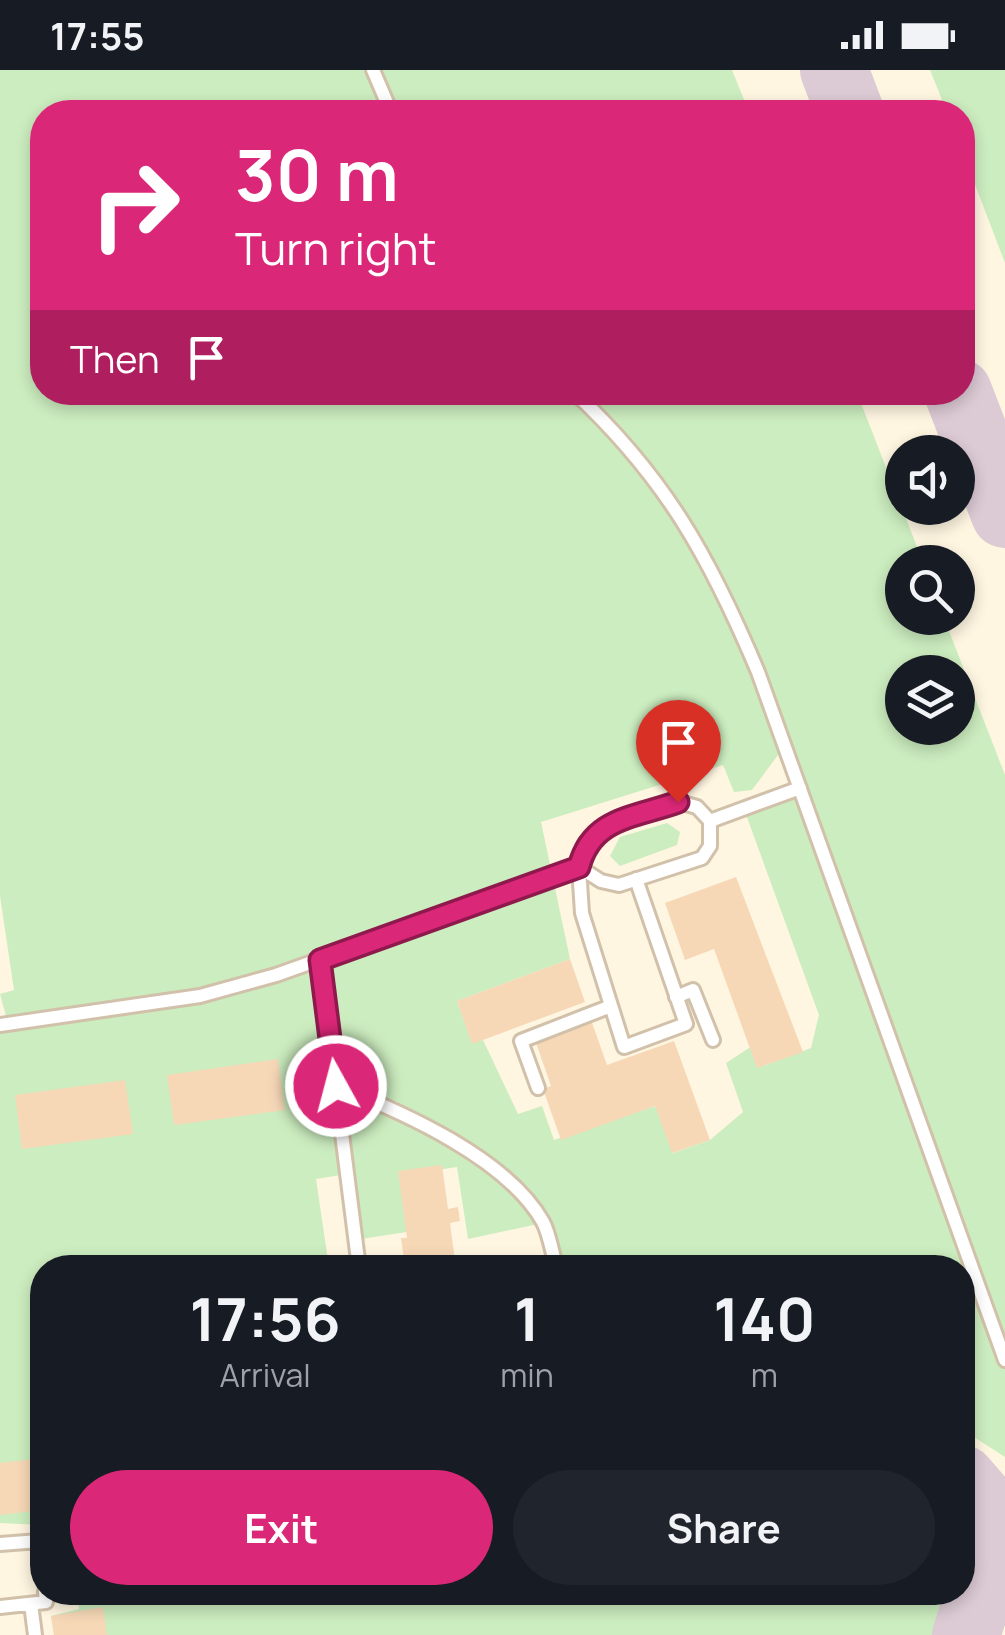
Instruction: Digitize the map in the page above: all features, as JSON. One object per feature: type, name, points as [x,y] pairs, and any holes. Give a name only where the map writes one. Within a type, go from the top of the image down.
[{"type":"lane","points":[[373,70],[386,100]]},
{"type":"lane","points":[[588,405],[622,438],[700,544],[758,672],[967,1255]]},
{"type":"lane","points":[[710,821],[800,788]]},
{"type":"lane","points":[[579,867],[601,881],[618,885],[636,879],[702,858],[710,846],[710,821],[697,808],[678,802],[597,830],[585,843],[579,867],[582,913],[624,1047],[686,1024],[636,879]]},
{"type":"lane","points":[[0,1025],[200,996],[320,960],[579,867]]},
{"type":"lane","points":[[320,960],[357,1255]]},
{"type":"lane","points":[[676,997],[693,990],[713,1040]]},
{"type":"lane","points":[[538,1088],[521,1041],[612,1006]]},
{"type":"lane","points":[[336,1086],[453,1141],[509,1184],[543,1222],[552,1255]]},
{"type":"lane","points":[[975,1276],[1005,1360]]},
{"type":"lane","points":[[0,1544],[30,1542]]},
{"type":"lane","points":[[0,1607],[30,1604]]},
{"type":"lane","points":[[31,1605],[35,1635]]},
{"type":"green space","points":[[0,70],[732,70],[744,100],[30,100],[30,405],[862,405],[885,465],[885,525],[909,525],[916,545],[885,545],[885,635],[951,635],[958,655],[885,655],[885,745],[975,745],[975,698],[1005,775],[1005,1457],[975,1438],[975,1255],[553,1255],[543,1223],[468,1239],[457,1167],[405,1175],[413,1231],[355,1240],[347,1174],[316,1179],[327,1255],[30,1255],[30,1524],[0,1523],[0,1025],[8,1023],[0,994],[14,990],[0,896]],"holes":[[[784,747],[800,788],[744,809],[819,1015],[811,1048],[763,1066],[755,1044],[726,1063],[743,1112],[710,1140],[673,1153],[655,1106],[554,1140],[542,1106],[518,1114],[483,1040],[472,1043],[457,1001],[570,959],[541,822],[723,765],[734,792],[752,790]]]},
{"type":"green space","points":[[930,70],[1005,70],[1005,263],[975,184],[975,100],[942,100]]},
{"type":"green space","points":[[667,823],[680,832],[677,845],[620,866],[610,856],[620,837]]},
{"type":"green space","points":[[79,1605],[942,1605],[932,1635],[54,1635],[51,1616],[79,1609]]},
{"type":"building","points":[[736,877],[803,1052],[757,1068],[714,949],[685,960],[665,903]]},
{"type":"building","points":[[570,959],[585,1002],[472,1044],[457,1001]]},
{"type":"building","points":[[591,1020],[607,1065],[674,1041],[710,1140],[672,1153],[655,1106],[561,1140],[543,1089],[551,1086],[535,1040]]},
{"type":"building","points":[[278,1059],[285,1110],[174,1125],[167,1075]]},
{"type":"building","points":[[125,1080],[133,1134],[22,1149],[15,1095]]},
{"type":"building","points":[[442,1165],[448,1209],[458,1207],[460,1221],[450,1223],[454,1255],[403,1255],[401,1238],[407,1238],[398,1171]]},
{"type":"building","points":[[30,1459],[30,1511],[0,1515],[0,1463]]},
{"type":"building","points":[[103,1607],[107,1635],[54,1635],[51,1616]]},
{"type":"taxiway","points":[[834,70],[845,100]]},
{"type":"taxiway","points":[[963,405],[1005,514]]},
{"type":"taxiway","points":[[975,1494],[988,1509],[995,1556]]},
{"type":"taxiway","points":[[966,1635],[986,1573],[1005,1536]]},
{"type":"route","points":[[336,1086],[320,960],[579,867],[585,843],[597,830],[678,802]]}]
